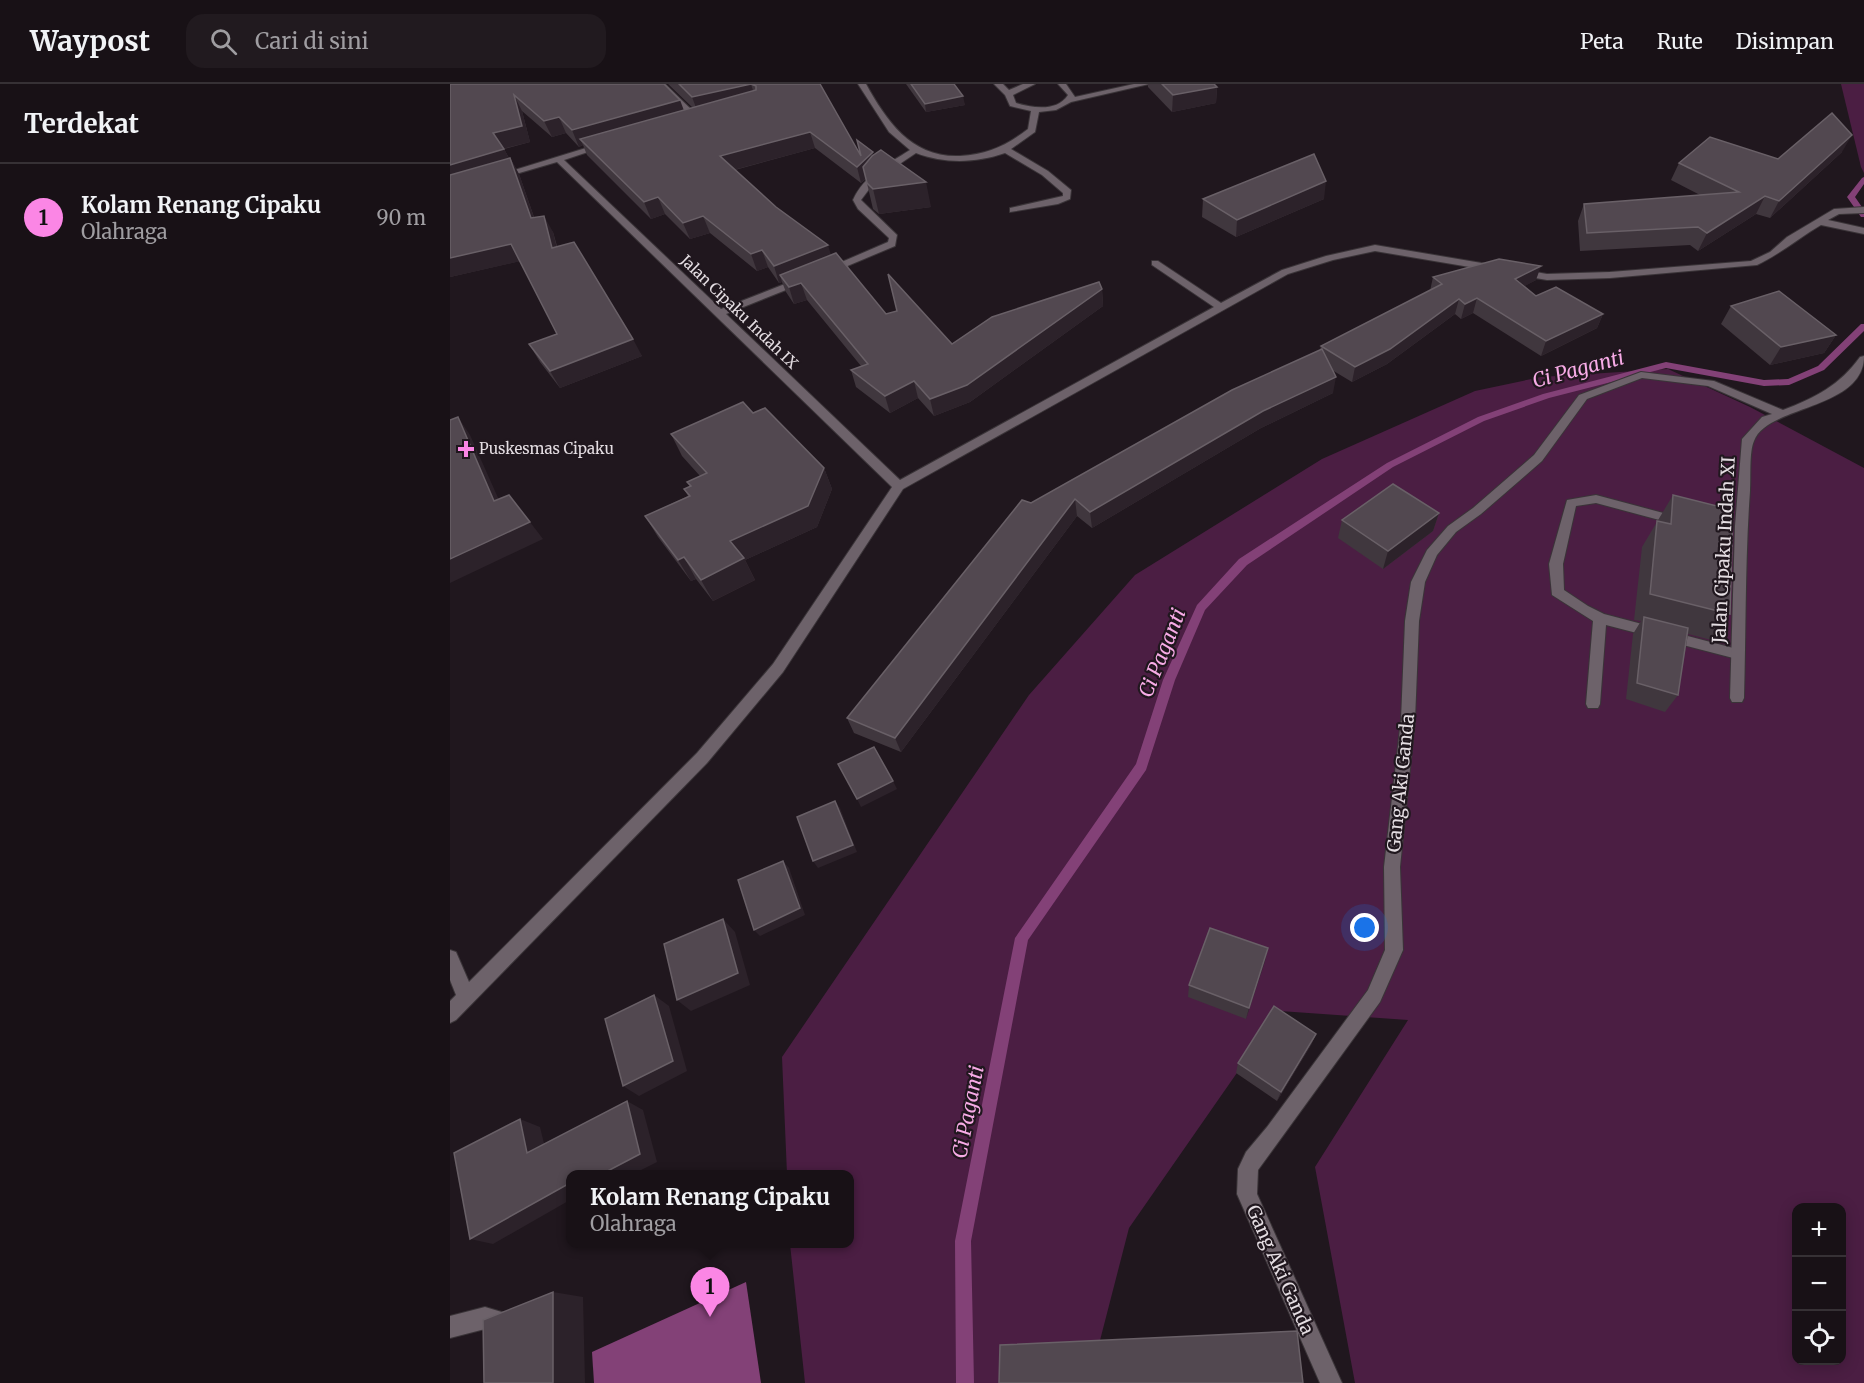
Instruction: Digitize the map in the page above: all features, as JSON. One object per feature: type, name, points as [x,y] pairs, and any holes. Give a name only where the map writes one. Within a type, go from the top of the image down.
[{"type":"street","points":[[661,84],[699,117],[684,122]]},
{"type":"street","points":[[862,84],[872,105],[903,143],[914,151],[937,158],[976,157],[1005,149],[1032,130],[1035,110]]},
{"type":"street","points":[[998,84],[1010,94],[1013,104],[1035,110],[1058,107],[1070,100],[1145,84]]},
{"type":"street","points":[[1010,94],[1016,89],[1031,84]]},
{"type":"street","points":[[1053,84],[1064,86],[1072,95],[1070,100]]},
{"type":"street","points":[[494,177],[616,142]]},
{"type":"street","points":[[1005,149],[1045,173],[1068,192],[1067,197],[1058,201],[1013,210]]},
{"type":"street","points":[[719,313],[892,244],[894,237],[861,207],[857,200],[860,190],[914,151]]},
{"type":"street","name":"Jalan Cipaku Indah IX","points":[[559,159],[899,486]]},
{"type":"street","points":[[450,1014],[702,758],[778,668],[899,486],[1285,272],[1350,252],[1375,248],[1547,276],[1610,275],[1754,263],[1773,254],[1790,238],[1817,221],[1837,212],[1864,210]]},
{"type":"street","points":[[1817,221],[1864,231]]},
{"type":"street","points":[[1155,263],[1222,308]]},
{"type":"street","name":"Jalan Cipaku Indah XI","points":[[1737,698],[1736,536],[1748,440],[1766,420],[1813,403],[1837,389],[1852,376],[1864,359]]},
{"type":"street","name":"Gang Aki Ganda","points":[[1331,1383],[1247,1194],[1248,1169],[1253,1159],[1274,1134],[1374,996],[1394,950],[1392,867],[1408,720],[1412,621],[1418,582],[1432,553],[1452,529],[1477,511],[1538,458],[1583,398],[1641,375],[1710,383],[1783,414]]},
{"type":"street","points":[[1696,526],[1596,499],[1571,503],[1556,564],[1557,592],[1600,618],[1737,654]]},
{"type":"street","points":[[1593,705],[1600,618]]},
{"type":"street","points":[[450,958],[466,996]]},
{"type":"street","points":[[450,1327],[485,1318],[497,1321],[506,1336],[508,1349]]},
{"type":"shaded area","points":[[1841,84],[1864,84],[1864,173],[1861,167]]},
{"type":"shaded area","points":[[1668,369],[1750,407],[1864,468],[1864,1383],[1355,1383],[1315,1167],[1408,1020],[1280,1011],[1129,1228],[1089,1383],[805,1383],[790,1248],[854,1248],[854,1170],[787,1170],[782,1057],[1029,695],[1135,575],[1322,459],[1475,391],[1541,377]]},
{"type":"shaded area","points":[[746,1282],[761,1383],[594,1383],[592,1352]]},
{"type":"building","points":[[450,84],[664,84],[680,100],[572,130],[559,117],[544,121],[514,95],[522,126],[493,133],[504,149],[450,165]]},
{"type":"building","points":[[679,84],[751,84],[692,97]]},
{"type":"building","points":[[751,84],[820,84],[861,156],[857,140],[873,152],[857,167],[810,132],[720,156],[776,207],[828,245],[774,266],[762,250],[751,254],[703,216],[683,223],[658,197],[644,202],[580,139],[756,90],[756,86]]},
{"type":"building","points":[[911,84],[954,84],[963,96],[925,104]]},
{"type":"building","points":[[1162,84],[1214,84],[1217,87],[1173,95]]},
{"type":"building","points":[[1832,113],[1852,135],[1779,201],[1765,196],[1707,233],[1698,227],[1587,233],[1584,204],[1739,192],[1679,163],[1710,137],[1778,159]]},
{"type":"building","points":[[881,150],[926,182],[873,189],[867,183],[863,167],[872,156]]},
{"type":"building","points":[[1314,154],[1326,181],[1237,220],[1203,199]]},
{"type":"building","points":[[510,158],[531,218],[544,216],[552,248],[574,242],[633,339],[550,371],[529,344],[557,334],[511,244],[450,258],[450,175]]},
{"type":"building","points":[[836,253],[886,314],[897,311],[888,274],[952,344],[992,317],[1099,282],[1102,289],[967,385],[930,399],[914,381],[885,396],[851,370],[868,364],[801,283],[789,287],[780,275]]},
{"type":"building","points":[[1499,259],[1541,266],[1515,279],[1536,296],[1556,287],[1603,314],[1546,341],[1477,298],[1465,304],[1459,299],[1390,349],[1355,367],[1321,346],[1442,284],[1433,277]]},
{"type":"building","points":[[1779,291],[1836,335],[1781,347],[1731,306]]},
{"type":"building","points":[[1322,349],[1336,377],[1263,411],[1090,512],[1075,499],[895,738],[847,718],[1022,500],[1031,503],[1232,390]]},
{"type":"building","points":[[743,402],[753,413],[765,408],[824,468],[808,506],[730,541],[744,558],[701,580],[684,557],[678,560],[645,516],[690,496],[684,489],[691,486],[687,482],[707,473],[671,434]]},
{"type":"building","points":[[458,417],[494,501],[509,495],[530,522],[450,559],[450,420]]},
{"type":"building","points":[[1393,484],[1439,513],[1388,551],[1342,520]]},
{"type":"building","points":[[1673,495],[1733,510],[1730,614],[1650,594],[1657,521],[1671,524]]},
{"type":"building","points":[[1644,617],[1688,628],[1678,695],[1637,683]]},
{"type":"building","points":[[874,747],[893,781],[857,799],[838,764]]},
{"type":"building","points":[[835,801],[853,845],[813,861],[797,817]]},
{"type":"building","points":[[783,861],[800,908],[754,930],[738,880]]},
{"type":"building","points":[[723,919],[738,973],[677,1000],[664,944]]},
{"type":"building","points":[[1210,928],[1268,948],[1249,1008],[1189,985]]},
{"type":"building","points":[[654,995],[673,1061],[623,1086],[605,1019]]},
{"type":"building","points":[[1274,1006],[1316,1034],[1281,1092],[1238,1063]]},
{"type":"building","points":[[627,1101],[640,1154],[610,1170],[566,1170],[566,1185],[470,1239],[454,1153],[520,1119],[527,1153]]},
{"type":"building","points":[[553,1292],[553,1383],[484,1383],[483,1320]]},
{"type":"building","points":[[1297,1331],[1303,1383],[999,1383],[1000,1345]]},
{"type":"waterway","name":"Ci Paganti","points":[[1864,179],[1851,197],[1864,215]]},
{"type":"waterway","name":"Ci Paganti","points":[[965,1383],[963,1241],[1022,938],[1142,766],[1169,680],[1201,608],[1243,562],[1390,465],[1481,419],[1546,396],[1666,365],[1764,383],[1789,382],[1821,368],[1864,326]]},
{"type":"place","name":"Puskesmas Cipaku","points":[[466,449]]},
{"type":"place","name":"Kolam Renang Cipaku","points":[[710,1317]]}]
